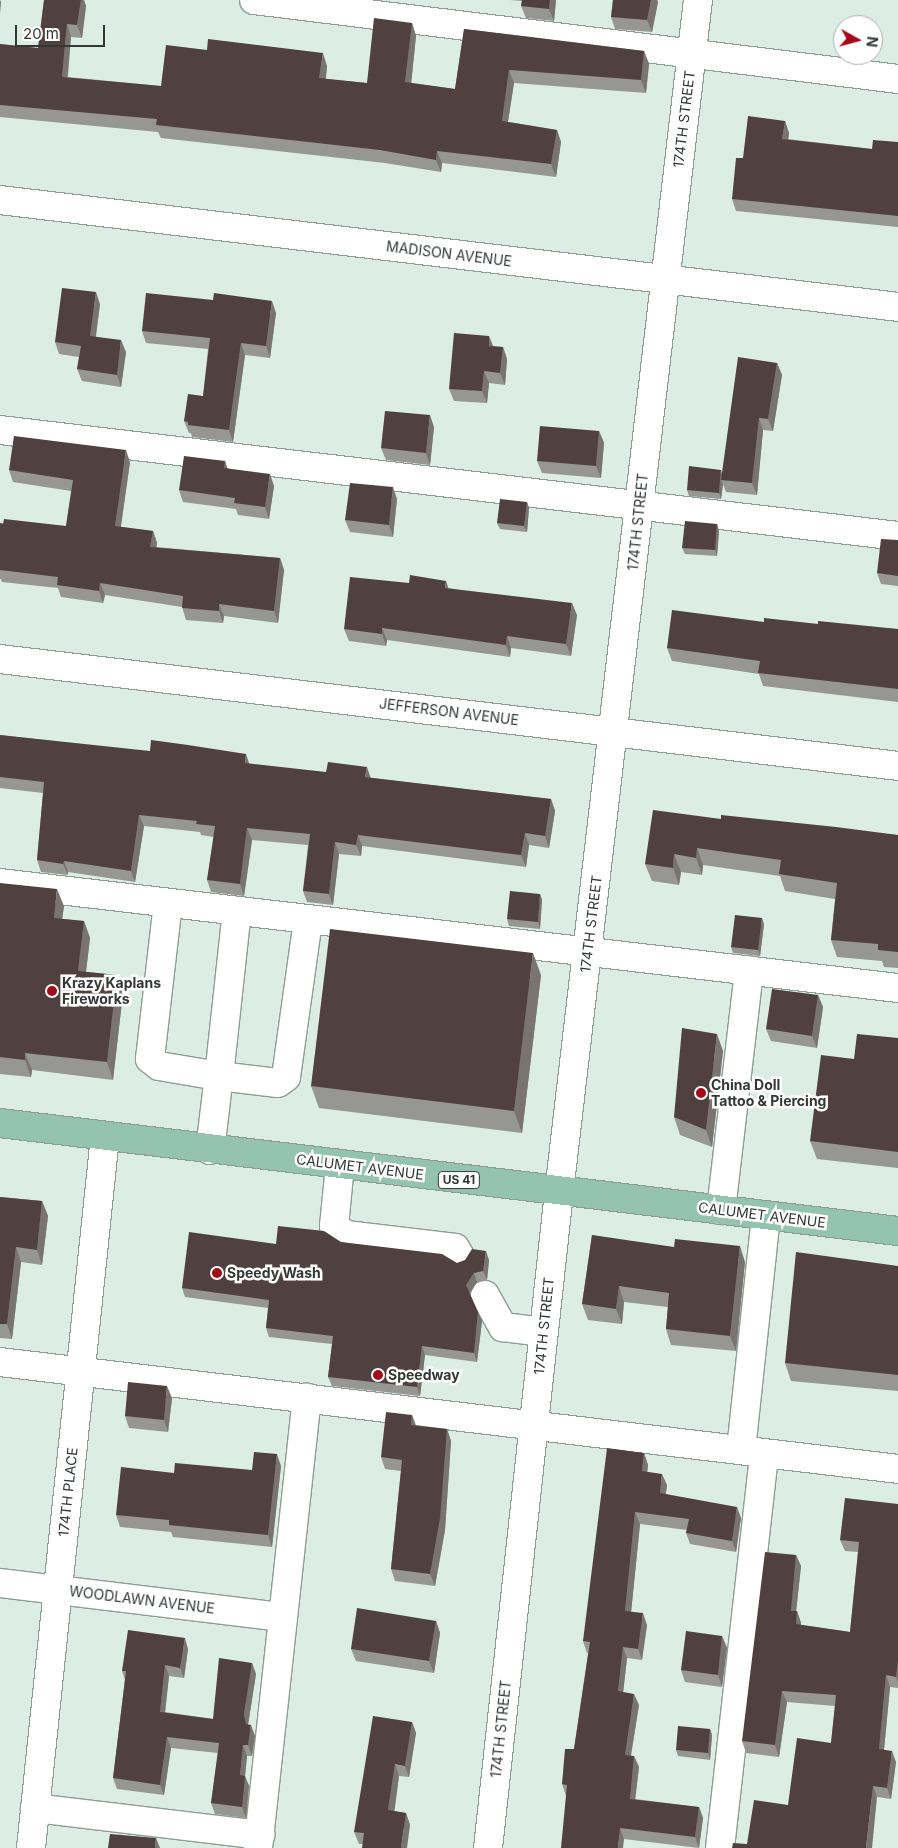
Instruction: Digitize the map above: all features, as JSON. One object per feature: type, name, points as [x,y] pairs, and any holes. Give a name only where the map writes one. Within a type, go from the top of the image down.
[{"type":"main road","name":"CALUMET AVENUE","points":[[0,1123],[898,1232]]},
{"type":"street","points":[[254,0],[898,78]]},
{"type":"street","name":"174TH STREET","points":[[488,1848],[559,1192],[698,0]]},
{"type":"street","name":"MADISON AVENUE","points":[[0,200],[898,307]]},
{"type":"street","points":[[0,430],[898,536]]},
{"type":"street","name":"JEFFERSON AVENUE","points":[[0,659],[898,766]]},
{"type":"street","points":[[0,883],[168,903],[237,916],[308,920],[898,988]]},
{"type":"street","points":[[168,903],[150,1059],[159,1066],[219,1076],[278,1083],[286,1077],[308,920]]},
{"type":"street","points":[[210,1150],[237,916]]},
{"type":"street","points":[[721,1210],[749,971]]},
{"type":"street","points":[[0,1123],[0,1130]]},
{"type":"street","name":"174TH PLACE","points":[[31,1848],[105,1137]]},
{"type":"street","points":[[340,1165],[334,1226],[346,1235],[455,1248],[460,1256]]},
{"type":"street","points":[[720,1848],[752,1452],[766,1216]]},
{"type":"street","points":[[485,1296],[503,1327],[544,1332]]},
{"type":"street","points":[[0,1362],[898,1469]]},
{"type":"street","points":[[35,1808],[259,1841],[307,1398]]},
{"type":"street","name":"WOODLAWN AVENUE","points":[[0,1583],[283,1617]]},
{"type":"building","points":[[44,0],[81,0],[77,25],[67,24],[62,77],[161,86],[166,45],[207,50],[208,39],[323,53],[319,78],[367,83],[374,18],[412,23],[405,82],[455,89],[464,29],[644,51],[641,80],[509,70],[502,121],[557,130],[551,164],[437,151],[436,160],[380,150],[156,125],[157,119],[0,105],[0,44],[38,48]]},
{"type":"building","points":[[522,0],[550,0],[549,9],[521,6]]},
{"type":"building","points":[[613,0],[651,0],[647,20],[611,17]]},
{"type":"building","points":[[748,116],[785,121],[782,139],[872,149],[873,140],[898,142],[898,216],[732,199],[736,158],[743,158]]},
{"type":"building","points":[[62,288],[96,292],[90,336],[121,340],[117,375],[77,369],[81,346],[55,342]]},
{"type":"building","points":[[146,293],[213,300],[214,293],[272,301],[266,346],[241,343],[229,430],[188,425],[188,422],[184,421],[188,394],[203,396],[210,338],[142,331]]},
{"type":"building","points":[[454,333],[489,336],[489,346],[503,347],[500,373],[484,371],[482,391],[449,389]]},
{"type":"building","points":[[738,357],[777,363],[768,419],[759,418],[752,483],[721,480]]},
{"type":"building","points":[[385,411],[430,415],[426,453],[381,448]]},
{"type":"building","points":[[540,426],[599,431],[596,466],[537,461]]},
{"type":"building","points":[[14,436],[126,450],[115,526],[153,531],[150,547],[280,558],[274,611],[219,604],[219,611],[182,608],[183,596],[100,583],[99,591],[57,585],[58,577],[0,570],[0,523],[3,524],[4,519],[66,526],[73,480],[9,470]]},
{"type":"building","points":[[184,456],[225,461],[224,468],[270,474],[265,507],[234,503],[235,498],[179,490]]},
{"type":"building","points":[[689,466],[721,470],[719,493],[687,490]]},
{"type":"building","points":[[350,483],[393,487],[389,525],[345,520]]},
{"type":"building","points":[[500,499],[527,502],[524,526],[497,523]]},
{"type":"building","points":[[685,521],[717,524],[715,550],[682,548]]},
{"type":"building","points":[[881,539],[898,540],[898,576],[877,573]]},
{"type":"building","points":[[410,575],[446,581],[445,588],[572,603],[566,644],[507,636],[506,645],[382,628],[382,634],[344,629],[350,577],[409,583]]},
{"type":"building","points":[[672,610],[764,622],[764,618],[818,624],[818,621],[898,629],[898,689],[758,673],[760,661],[667,648]]},
{"type":"building","points":[[0,735],[150,751],[151,740],[246,754],[245,763],[326,772],[328,762],[367,767],[365,777],[551,799],[545,836],[525,833],[521,855],[358,835],[356,845],[335,842],[329,894],[303,891],[310,834],[247,828],[240,884],[207,880],[215,826],[196,824],[197,821],[139,815],[131,871],[64,861],[63,864],[37,860],[44,782],[0,777]]},
{"type":"building","points":[[653,810],[721,819],[721,815],[898,835],[898,952],[878,950],[878,944],[831,940],[837,883],[779,874],[781,860],[697,848],[696,858],[674,854],[673,868],[645,864]]},
{"type":"building","name":"Krazy Kaplans Fireworks","points":[[0,883],[57,889],[54,918],[84,921],[78,971],[117,975],[107,1062],[25,1053],[25,1060],[0,1057]]},
{"type":"building","points":[[510,891],[540,894],[538,922],[507,919]]},
{"type":"building","points":[[735,915],[762,918],[758,950],[731,947]]},
{"type":"building","points":[[330,929],[533,953],[514,1111],[311,1086]]},
{"type":"building","points":[[772,989],[818,995],[812,1036],[766,1029]]},
{"type":"building","name":"China Doll Tattoo & Piercing","points":[[682,1028],[717,1034],[706,1130],[674,1117]]},
{"type":"building","points":[[857,1034],[898,1038],[898,1152],[810,1141],[821,1055],[854,1059]]},
{"type":"building","points":[[0,1197],[42,1201],[37,1250],[16,1247],[7,1324],[0,1324]]},
{"type":"building","name":"Speedway","points":[[278,1226],[324,1231],[341,1242],[442,1254],[457,1263],[465,1260],[472,1249],[486,1251],[483,1271],[474,1273],[466,1285],[478,1312],[474,1353],[422,1346],[417,1387],[328,1377],[333,1336],[266,1328],[269,1300],[182,1288],[189,1232],[276,1244]]},
{"type":"building","points":[[592,1235],[674,1247],[675,1239],[740,1246],[730,1336],[666,1329],[669,1293],[619,1286],[616,1309],[582,1304]]},
{"type":"building","points":[[796,1252],[898,1266],[898,1375],[785,1363]]},
{"type":"building","points":[[128,1382],[167,1386],[164,1420],[125,1416]]},
{"type":"building","points":[[386,1412],[412,1415],[411,1425],[447,1429],[440,1518],[430,1574],[391,1569],[402,1460],[381,1457]]},
{"type":"building","points":[[607,1448],[644,1453],[642,1471],[662,1474],[660,1493],[737,1507],[732,1541],[686,1533],[689,1519],[635,1512],[625,1611],[643,1613],[638,1649],[623,1647],[618,1691],[634,1694],[625,1755],[634,1756],[630,1799],[699,1807],[695,1837],[620,1828],[618,1848],[561,1848],[567,1785],[562,1784],[565,1749],[574,1749],[590,1642],[583,1641]]},
{"type":"building","points":[[254,1452],[277,1454],[268,1535],[169,1525],[169,1520],[116,1515],[121,1467],[174,1473],[175,1463],[252,1470]]},
{"type":"building","points":[[845,1498],[898,1504],[898,1661],[896,1677],[886,1675],[879,1749],[892,1751],[887,1788],[873,1786],[866,1848],[732,1848],[733,1843],[747,1844],[754,1800],[788,1805],[797,1738],[831,1743],[836,1695],[782,1691],[775,1745],[742,1741],[765,1552],[796,1555],[791,1611],[797,1611],[796,1624],[850,1632],[859,1542],[840,1540]]},
{"type":"building","points":[[357,1608],[436,1621],[429,1661],[351,1649]]},
{"type":"building","points":[[128,1630],[185,1638],[180,1668],[165,1665],[160,1712],[213,1719],[219,1658],[252,1663],[244,1714],[246,1724],[251,1725],[248,1745],[243,1745],[240,1775],[245,1776],[242,1807],[211,1803],[219,1743],[167,1737],[160,1785],[113,1778],[126,1671],[122,1671]]},
{"type":"building","points":[[686,1631],[722,1636],[718,1675],[681,1670]]},
{"type":"building","points":[[373,1716],[412,1722],[405,1766],[395,1764],[388,1810],[406,1813],[401,1848],[362,1848],[364,1833],[354,1832]]},
{"type":"building","points":[[678,1726],[710,1729],[708,1753],[676,1750]]},
{"type":"building","points":[[110,1834],[156,1838],[155,1848],[108,1848]]},
{"type":"place","name":"Krazy Kaplans Fireworks","points":[[52,991]]},
{"type":"place","name":"China Doll Tattoo & Piercing","points":[[701,1093]]},
{"type":"place","name":"Speedy Wash","points":[[217,1273]]},
{"type":"place","name":"Speedway","points":[[378,1375]]}]
